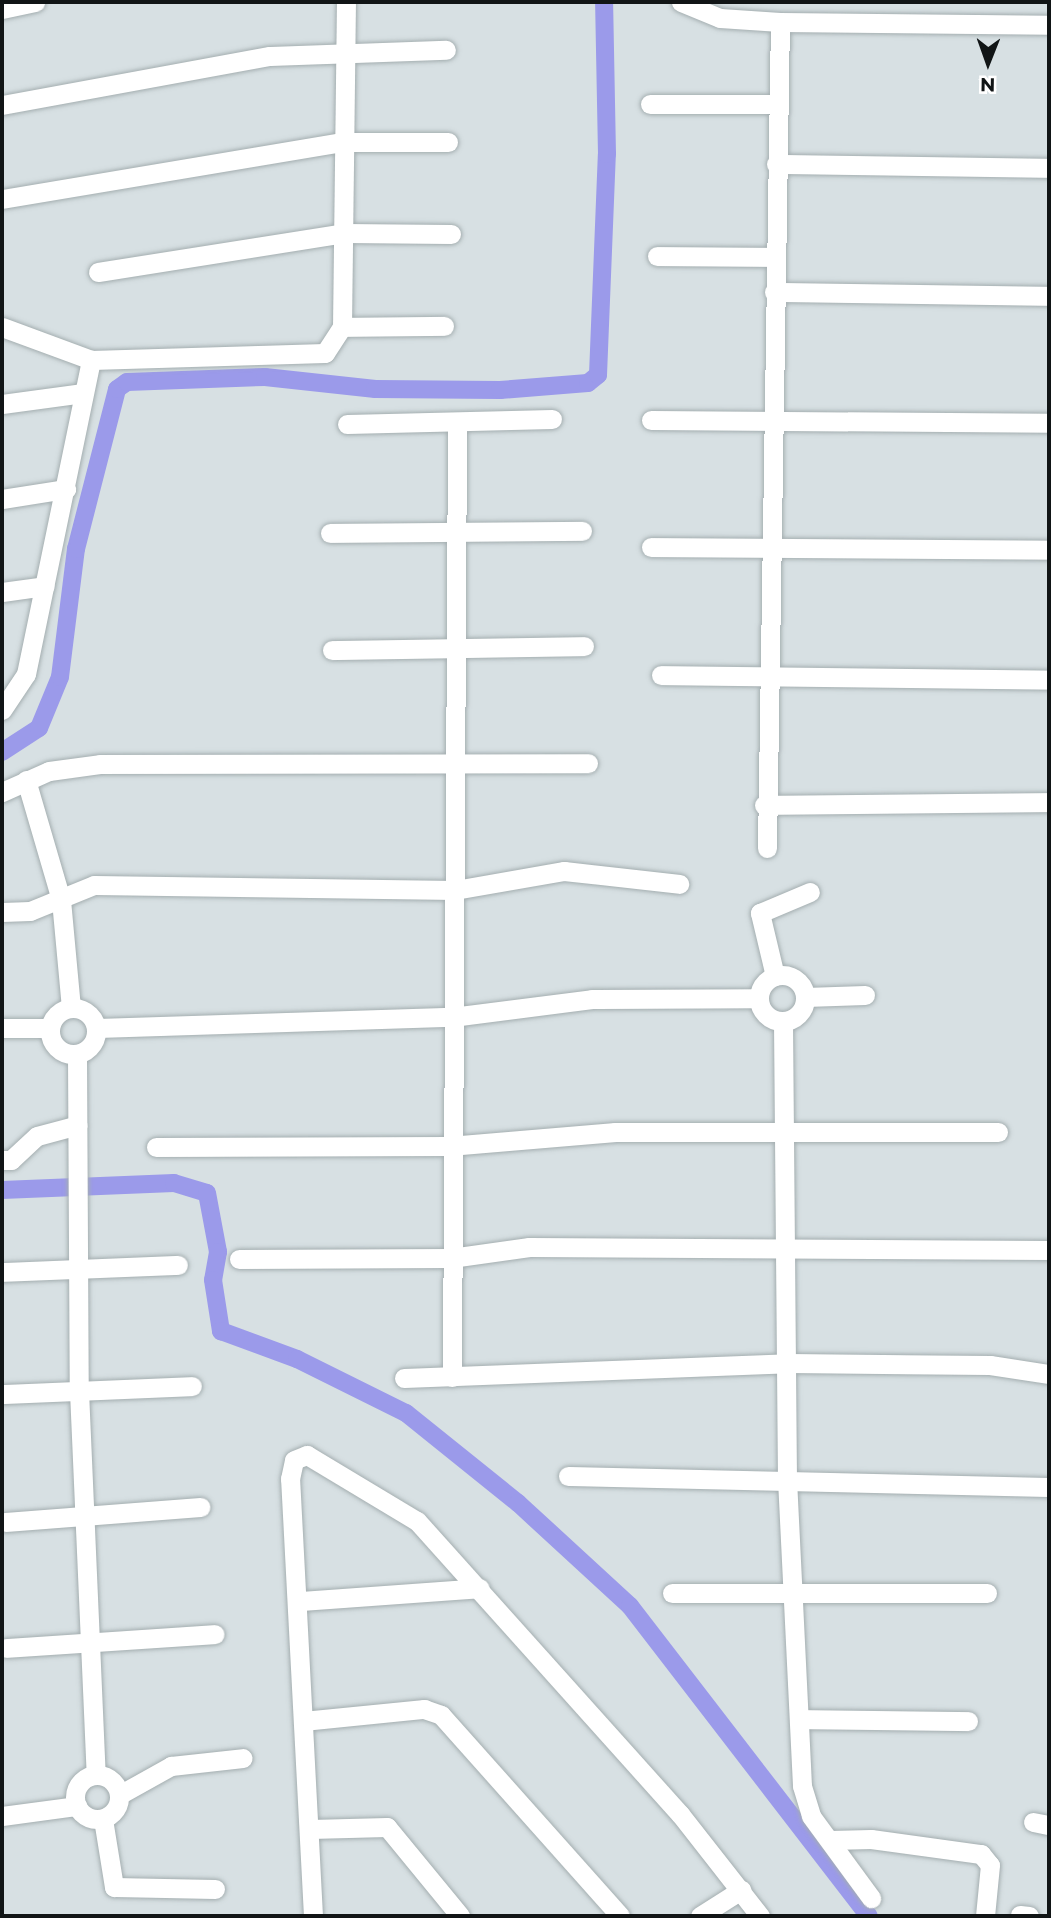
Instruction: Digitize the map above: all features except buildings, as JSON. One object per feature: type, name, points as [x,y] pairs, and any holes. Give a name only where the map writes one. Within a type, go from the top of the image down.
[{"type":"street","points":[[2,9],[35,2]]},
{"type":"street","points":[[2,327],[91,360],[325,353],[342,327],[346,2]]},
{"type":"street","points":[[681,2],[720,18],[780,22],[1049,25]]},
{"type":"street","points":[[767,848],[764,805],[769,678],[780,22]]},
{"type":"street","points":[[2,105],[270,56],[345,50],[446,50]]},
{"type":"street","points":[[650,104],[777,104]]},
{"type":"street","points":[[2,199],[344,142],[448,142]]},
{"type":"street","points":[[776,164],[1049,168]]},
{"type":"street","points":[[98,272],[344,233],[451,234]]},
{"type":"street","points":[[657,256],[775,257]]},
{"type":"street","points":[[775,292],[1049,296]]},
{"type":"street","points":[[342,327],[444,326]]},
{"type":"street","points":[[2,710],[45,586],[91,360]]},
{"type":"street","points":[[2,404],[83,393]]},
{"type":"street","points":[[346,424],[552,419]]},
{"type":"street","points":[[651,420],[1049,423]]},
{"type":"street","points":[[452,1377],[449,1146],[457,766],[457,422]]},
{"type":"street","points":[[2,499],[66,488]]},
{"type":"street","points":[[330,533],[582,531]]},
{"type":"street","points":[[652,547],[771,550],[1049,550]]},
{"type":"street","points":[[2,593],[45,586]]},
{"type":"street","points":[[332,650],[584,646]]},
{"type":"street","points":[[661,675],[1049,680]]},
{"type":"street","points":[[2,792],[26,780],[100,764],[457,766],[588,763]]},
{"type":"street","points":[[26,780],[61,900],[71,1007]]},
{"type":"street","points":[[764,805],[1049,802]]},
{"type":"street","points":[[2,912],[61,900],[94,885],[454,890],[564,871],[679,884]]},
{"type":"street","points":[[775,976],[760,913],[810,892]]},
{"type":"street","points":[[758,998],[775,976]]},
{"type":"street","points":[[758,998],[765,1015],[783,1022],[799,1014],[805,997],[795,979],[775,976]]},
{"type":"street","points":[[805,997],[865,995]]},
{"type":"street","points":[[97,1028],[452,1017],[592,999],[758,998]]},
{"type":"street","points":[[71,1007],[88,1012],[97,1028],[92,1045],[77,1056],[52,1041],[50,1028],[57,1013],[71,1007]]},
{"type":"street","points":[[783,1022],[787,1130],[787,1479],[804,1801],[871,1898]]},
{"type":"street","points":[[2,1028],[50,1028]]},
{"type":"street","points":[[77,1056],[79,1391],[96,1774]]},
{"type":"street","points":[[2,1160],[11,1160],[37,1136],[78,1125]]},
{"type":"street","points":[[156,1147],[449,1146],[615,1132],[998,1132]]},
{"type":"street","points":[[239,1259],[451,1258],[529,1247],[1049,1250]]},
{"type":"street","points":[[2,1272],[178,1265]]},
{"type":"street","points":[[404,1378],[788,1363],[990,1365],[1049,1374]]},
{"type":"street","points":[[2,1394],[192,1386]]},
{"type":"street","points":[[313,1916],[300,1601],[290,1479],[294,1460],[307,1455],[416,1521],[481,1588],[760,1916]]},
{"type":"street","points":[[568,1476],[1049,1487]]},
{"type":"street","points":[[5,1522],[200,1507]]},
{"type":"street","points":[[300,1601],[481,1588]]},
{"type":"street","points":[[672,1593],[987,1593]]},
{"type":"street","points":[[6,1648],[215,1634]]},
{"type":"street","points":[[303,1721],[424,1709],[441,1715],[620,1916]]},
{"type":"street","points":[[801,1719],[968,1721]]},
{"type":"street","points":[[215,1889],[114,1887],[103,1819],[119,1795],[171,1766],[243,1758]]},
{"type":"street","points":[[103,1819],[85,1817],[77,1806],[82,1780],[96,1774],[111,1779],[119,1795]]},
{"type":"street","points":[[2,1815],[77,1806]]},
{"type":"street","points":[[310,1829],[387,1827],[460,1916]]},
{"type":"street","points":[[830,1840],[871,1839],[981,1854],[990,1866],[985,1916]]},
{"type":"street","points":[[701,1916],[741,1891]]},
{"type":"waterway","points":[[2,752],[39,728],[60,677],[76,549],[117,389],[127,382],[265,377],[375,389],[500,390],[588,383],[598,375],[607,154],[604,2]]},
{"type":"waterway","points":[[2,1190],[174,1183],[207,1193],[218,1252],[213,1280],[221,1331],[297,1359],[406,1413],[518,1503],[630,1606],[869,1916]]}]
